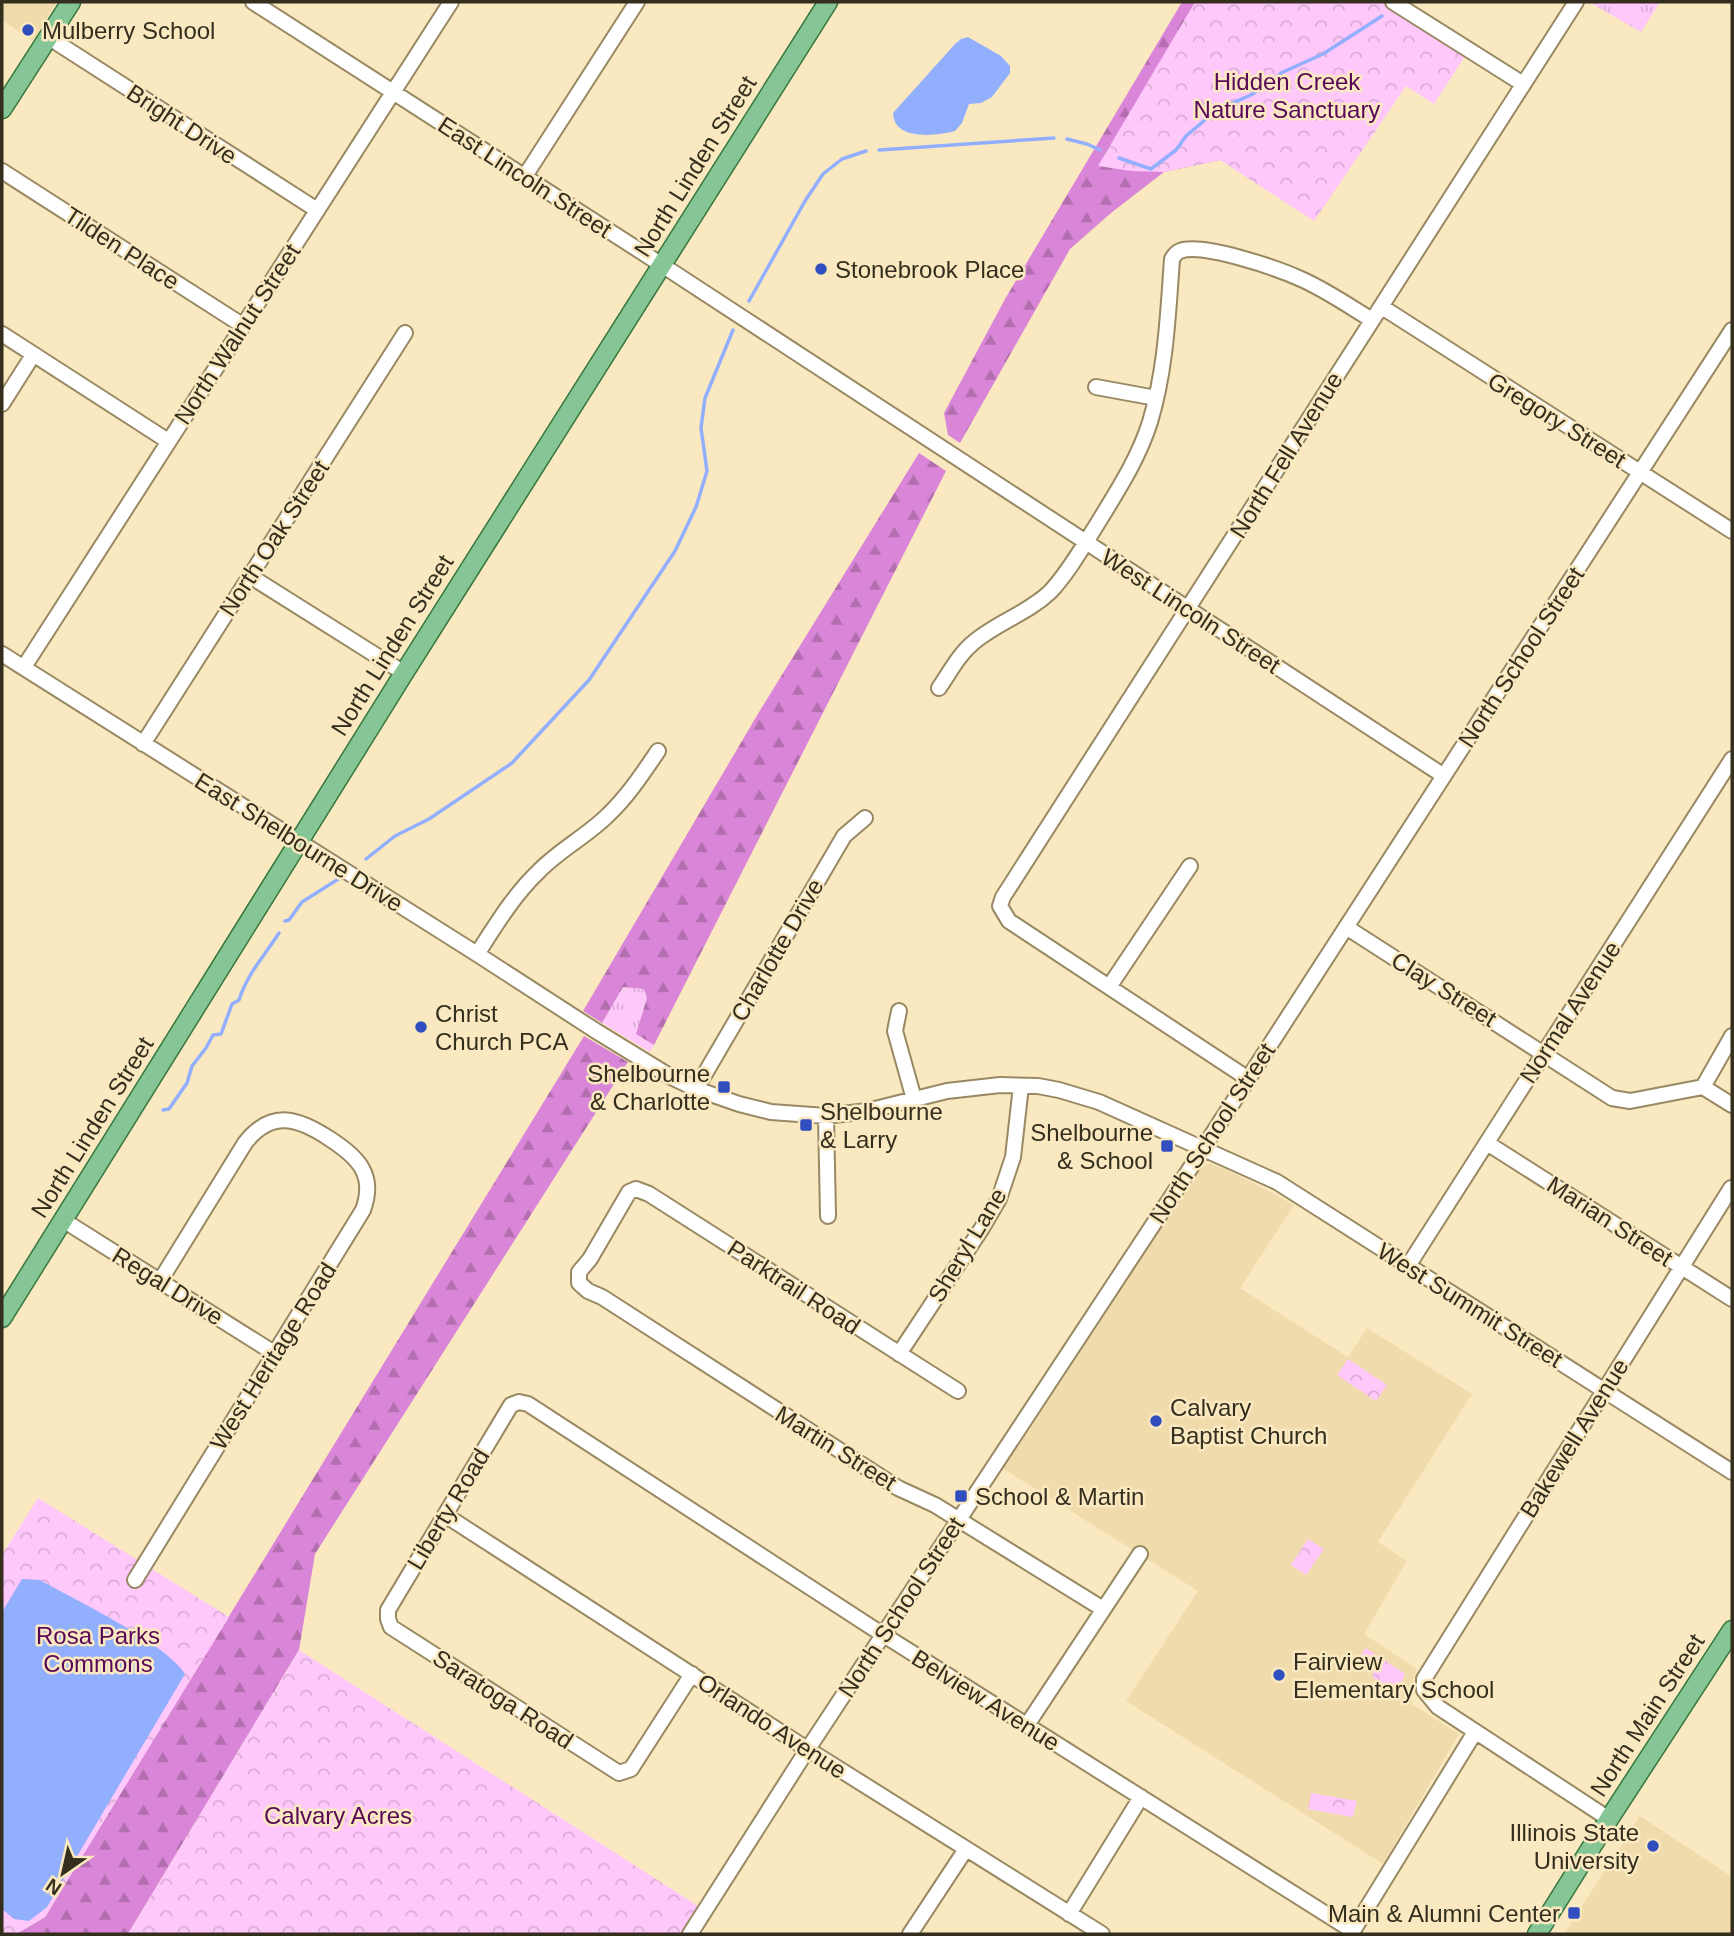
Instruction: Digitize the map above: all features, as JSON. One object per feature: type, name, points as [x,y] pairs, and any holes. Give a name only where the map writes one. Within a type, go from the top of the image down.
[{"type":"main road","points":[[2,109],[71,2]]},
{"type":"main road","name":"North Linden Street","points":[[2,1318],[298,841],[826,2]]},
{"type":"main road","name":"North Main Street","points":[[1537,1934],[1732,1630]]},
{"type":"street","name":"North Walnut Street","points":[[24,667],[451,2]]},
{"type":"street","points":[[525,176],[637,2]]},
{"type":"street","points":[[1394,2],[1522,85]]},
{"type":"street","name":"North Fell Avenue","points":[[1109,987],[1009,921],[1001,911],[1003,897],[1576,2]]},
{"type":"street","name":"East Lincoln Street","points":[[258,3],[937,446]]},
{"type":"street","name":"Bright Drive","points":[[48,37],[317,210]]},
{"type":"street","name":"Tilden Place","points":[[2,172],[243,325]]},
{"type":"street","points":[[939,688],[961,655],[973,643],[1026,611],[1050,592],[1086,542],[1122,484],[1136,457],[1156,398],[1170,311],[1172,259],[1182,250],[1237,257],[1273,268],[1303,280],[1372,320]]},
{"type":"street","name":"Gregory Street","points":[[1382,307],[1732,531]]},
{"type":"street","name":"North School Street","points":[[690,1934],[807,1749],[1203,1149],[1732,330]]},
{"type":"street","name":"North Oak Street","points":[[143,744],[405,333]]},
{"type":"street","points":[[2,334],[168,440]]},
{"type":"street","points":[[2,404],[33,355]]},
{"type":"street","points":[[1096,387],[1156,398]]},
{"type":"street","name":"West Lincoln Street","points":[[937,446],[1444,776]]},
{"type":"street","points":[[250,576],[404,673]]},
{"type":"street","name":"East Shelbourne Drive","points":[[2,654],[671,1077],[696,1089],[771,1112],[826,1116],[867,1111],[914,1099]]},
{"type":"street","points":[[477,954],[504,912],[527,883],[609,814],[633,787],[658,751]]},
{"type":"street","name":"Normal Avenue","points":[[1408,1266],[1732,759]]},
{"type":"street","name":"Charlotte Drive","points":[[696,1089],[844,836],[866,818]]},
{"type":"street","points":[[1190,866],[1109,987],[1247,1078]]},
{"type":"street","name":"Clay Street","points":[[1346,927],[1612,1098],[1630,1101],[1703,1087]]},
{"type":"street","points":[[899,1011],[895,1031],[914,1099]]},
{"type":"street","points":[[1732,1036],[1703,1087],[1732,1105]]},
{"type":"street","name":"West Summit Street","points":[[914,1099],[965,1088],[1021,1086],[1059,1090],[1099,1101],[1277,1182],[1732,1472]]},
{"type":"street","name":"Sheryl Lane","points":[[899,1354],[999,1199],[1013,1157],[1021,1086]]},
{"type":"street","points":[[826,1116],[828,1216]]},
{"type":"street","name":"West Heritage Road","points":[[135,1580],[366,1203],[368,1187],[361,1165],[347,1150],[326,1136],[292,1120],[277,1121],[256,1131],[245,1143],[160,1281]]},
{"type":"street","name":"Marian Street","points":[[1487,1143],[1732,1299]]},
{"type":"street","name":"Bakewell Avenue","points":[[1475,1732],[1432,1703],[1424,1690],[1426,1674],[1731,1188]]},
{"type":"street","name":"Parktrail Road","points":[[579,1276],[629,1192],[636,1189],[649,1194],[958,1391]]},
{"type":"street","name":"Regal Drive","points":[[63,1220],[274,1353]]},
{"type":"street","name":"Martin Street","points":[[579,1276],[579,1283],[588,1291],[602,1297],[898,1488],[935,1505],[1103,1609]]},
{"type":"street","name":"Liberty Road","points":[[388,1619],[388,1610],[508,1408],[515,1403]]},
{"type":"street","name":"Belview Avenue","points":[[515,1403],[528,1404],[883,1635],[1352,1933]]},
{"type":"street","name":"Orlando Avenue","points":[[445,1515],[807,1749],[1102,1934]]},
{"type":"street","points":[[1027,1725],[1140,1554]]},
{"type":"street","name":"Saratoga Road","points":[[388,1619],[391,1627],[447,1664],[615,1771],[623,1773],[631,1769],[692,1674]]},
{"type":"street","points":[[1352,1933],[1475,1732],[1609,1819]]},
{"type":"street","points":[[1069,1914],[1141,1797]]},
{"type":"street","points":[[910,1934],[966,1849]]},
{"type":"shaded area","name":"Mulberry School","points":[[2,2],[57,2],[33,41],[2,20]]},
{"type":"shaded area","points":[[1207,1164],[1213,1164],[1244,1178],[1294,1205],[1240,1288],[1348,1357],[1367,1328],[1472,1394],[1378,1542],[1407,1561],[1364,1634],[1417,1669],[1413,1681],[1412,1704],[1459,1734],[1383,1864],[1126,1701],[1198,1591],[1002,1468],[1198,1171]]},
{"type":"shaded area","name":"Illinois State University","points":[[1640,1816],[1732,1877],[1732,1934],[1564,1934]]},
{"type":"green space","points":[[1182,2],[1317,2],[1220,160],[1164,172],[1070,249],[960,443],[948,435],[944,413],[1005,299]]},
{"type":"green space","name":"Hidden Creek Nature Sanctuary","points":[[1195,2],[1381,2],[1465,56],[1434,104],[1406,86],[1314,221],[1220,160],[1164,172],[1098,166]]},
{"type":"green space","points":[[1589,2],[1660,2],[1641,32]]},
{"type":"green space","points":[[919,453],[946,471],[654,1045],[636,1034],[647,998],[644,989],[623,987],[602,1023],[583,1011],[759,712]]},
{"type":"green space","points":[[623,987],[644,989],[647,998],[636,1034],[654,1045],[650,1052],[602,1023]]},
{"type":"green space","points":[[584,1036],[628,1062],[315,1554],[299,1650],[128,1934],[16,1934],[45,1917]]},
{"type":"green space","points":[[1348,1359],[1387,1385],[1376,1401],[1337,1375]]},
{"type":"green space","name":"Rosa Parks Commons","points":[[38,1498],[229,1617],[45,1917],[16,1934],[2,1934],[2,1555]]},
{"type":"green space","points":[[1308,1539],[1324,1549],[1306,1575],[1291,1565]]},
{"type":"green space","points":[[1366,1648],[1405,1674],[1397,1692],[1372,1677],[1374,1673],[1356,1661]]},
{"type":"green space","name":"Calvary Acres","points":[[299,1650],[698,1906],[680,1934],[128,1934]]},
{"type":"green space","points":[[1311,1793],[1357,1801],[1353,1817],[1308,1809]]},
{"type":"water","points":[[968,37],[1001,56],[1010,66],[1010,73],[992,97],[981,103],[969,104],[962,123],[955,131],[927,135],[900,128],[893,113],[955,44]]},
{"type":"water","name":"Rosa Parks Commons","points":[[22,1579],[40,1580],[118,1623],[159,1649],[185,1674],[47,1907],[29,1921],[14,1919],[2,1909],[2,1612]]},
{"type":"waterway","points":[[1119,158],[1151,169],[1176,150],[1186,136],[1218,109],[1251,95],[1283,72],[1323,54],[1382,16]]},
{"type":"waterway","points":[[879,150],[1054,138]]},
{"type":"waterway","points":[[1067,139],[1100,150]]},
{"type":"waterway","points":[[749,301],[823,174],[842,159],[866,151]]},
{"type":"waterway","points":[[366,859],[395,836],[429,819],[512,763],[589,680],[675,551],[696,507],[707,471],[701,428],[705,398],[733,330]]},
{"type":"waterway","points":[[285,921],[289,920],[302,902],[340,878]]},
{"type":"waterway","points":[[163,1110],[169,1109],[187,1083],[192,1066],[213,1035],[221,1034],[232,1004],[239,1000],[251,973],[279,933]]},
{"type":"place","name":"Mulberry School","points":[[28,30]]},
{"type":"place","name":"Stonebrook Place","points":[[821,269]]},
{"type":"place","name":"Christ Church PCA","points":[[421,1027]]},
{"type":"place","name":"Shelbourne & Charlotte","points":[[724,1087]]},
{"type":"place","name":"Shelbourne & Larry","points":[[806,1125]]},
{"type":"place","name":"Shelbourne & School","points":[[1167,1146]]},
{"type":"place","name":"Calvary Baptist Church","points":[[1156,1421]]},
{"type":"place","name":"School & Martin","points":[[961,1496]]},
{"type":"place","name":"Fairview Elementary School","points":[[1279,1675]]},
{"type":"place","name":"Illinois State University","points":[[1653,1846]]},
{"type":"place","name":"Main & Alumni Center","points":[[1574,1913]]}]
